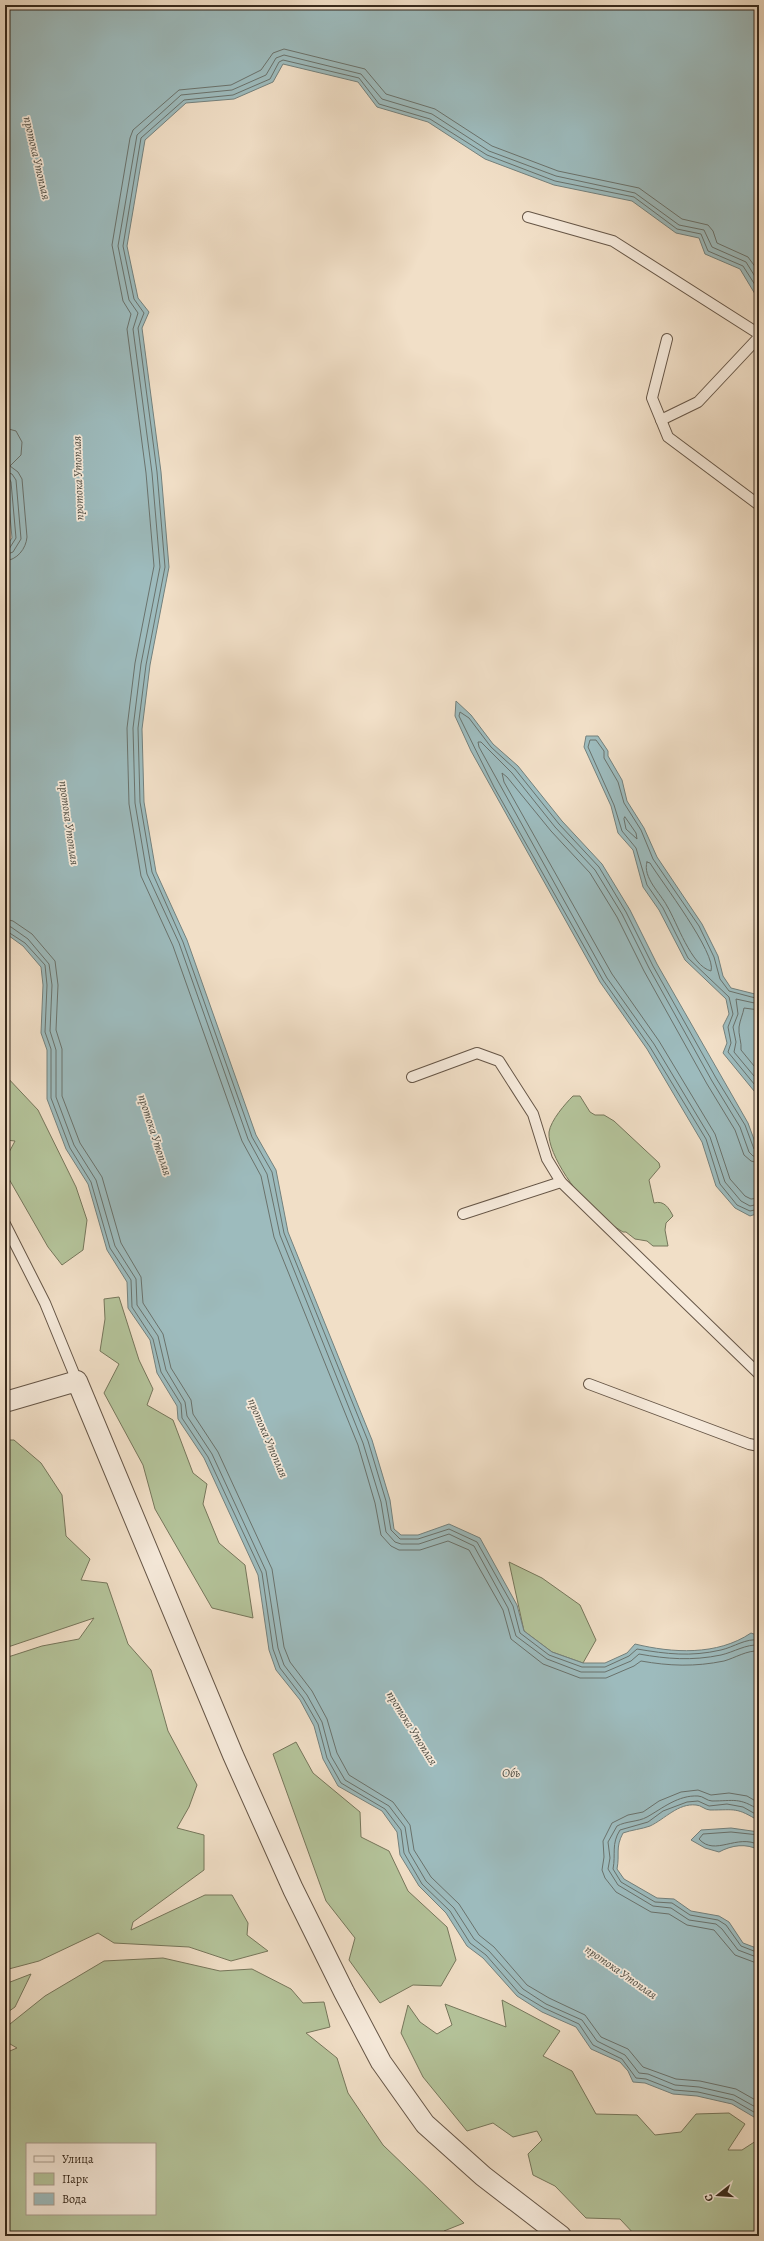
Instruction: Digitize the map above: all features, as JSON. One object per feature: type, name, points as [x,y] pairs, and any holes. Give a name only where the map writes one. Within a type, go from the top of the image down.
[{"type":"street","points":[[5,1402],[77,1381],[232,1755],[296,1896],[381,2062],[425,2124],[483,2176],[561,2236]]},
{"type":"lane","points":[[528,218],[613,241],[759,334]]},
{"type":"lane","points":[[661,420],[698,402],[759,337]]},
{"type":"lane","points":[[667,339],[652,398],[668,437],[759,505]]},
{"type":"lane","points":[[412,1077],[477,1053],[499,1061],[533,1114],[547,1159],[561,1182],[759,1374]]},
{"type":"lane","points":[[464,1214],[561,1182]]},
{"type":"lane","points":[[5,1224],[45,1303],[77,1381]]},
{"type":"lane","points":[[589,1384],[691,1423],[749,1444],[759,1446]]},
{"type":"green space","points":[[5,1075],[38,1110],[76,1187],[87,1220],[83,1250],[62,1265],[48,1247],[5,1172],[5,1160],[15,1141],[5,1140]]},
{"type":"green space","points":[[573,1096],[580,1096],[590,1112],[595,1115],[604,1115],[614,1121],[659,1163],[660,1167],[649,1180],[654,1203],[658,1202],[663,1204],[668,1208],[673,1216],[666,1223],[665,1230],[668,1246],[653,1246],[647,1241],[635,1239],[626,1232],[623,1232],[607,1222],[591,1208],[566,1176],[553,1153],[549,1132],[555,1117]]},
{"type":"green space","points":[[119,1297],[139,1360],[153,1389],[147,1405],[173,1420],[193,1473],[207,1484],[203,1504],[219,1543],[245,1565],[253,1618],[212,1608],[155,1509],[143,1465],[104,1393],[119,1364],[100,1351],[105,1319],[104,1299]]},
{"type":"green space","points":[[5,1440],[14,1440],[41,1463],[62,1495],[66,1536],[90,1559],[81,1580],[107,1583],[128,1644],[151,1670],[168,1731],[197,1785],[189,1807],[177,1828],[204,1835],[204,1870],[133,1922],[131,1930],[205,1895],[232,1895],[248,1923],[247,1935],[268,1951],[231,1961],[189,1947],[114,1943],[98,1933],[39,1961],[5,1970],[5,1658],[42,1646],[79,1639],[94,1618],[5,1648]]},
{"type":"green space","points":[[509,1562],[542,1578],[580,1605],[596,1640],[583,1663],[552,1652],[524,1631]]},
{"type":"green space","points":[[296,1742],[313,1773],[360,1812],[361,1837],[389,1851],[408,1891],[447,1927],[456,1960],[441,1986],[413,1985],[380,2003],[349,1960],[355,1938],[326,1901],[273,1754]]},
{"type":"green space","points":[[163,1958],[220,1971],[252,1969],[291,1989],[303,2003],[324,2002],[330,2027],[306,2033],[337,2058],[348,2093],[383,2145],[464,2223],[444,2231],[464,2236],[5,2236],[5,2053],[17,2048],[5,2041],[5,2028],[45,1996],[104,1961]]},
{"type":"green space","points":[[31,1974],[15,2007],[5,2014],[5,1984]]},
{"type":"green space","points":[[502,2000],[560,2031],[543,2056],[572,2071],[596,2114],[637,2115],[655,2135],[681,2132],[696,2114],[729,2113],[745,2124],[728,2150],[742,2150],[759,2139],[759,2236],[636,2236],[620,2219],[586,2218],[555,2186],[533,2175],[528,2154],[542,2140],[537,2131],[513,2137],[493,2123],[467,2131],[423,2077],[401,2033],[408,2005],[420,2022],[437,2034],[452,2025],[445,2004],[506,2027]]},
{"type":"water","name":"Обь","points":[[5,5],[759,5],[759,296],[755,294],[740,269],[705,254],[699,238],[676,233],[632,201],[554,185],[485,159],[428,122],[377,107],[358,82],[283,64],[273,82],[234,99],[186,103],[145,140],[127,246],[138,298],[149,312],[142,328],[161,472],[169,567],[150,665],[142,729],[144,802],[156,872],[187,940],[256,1135],[276,1170],[288,1232],[372,1440],[390,1500],[394,1529],[401,1535],[418,1535],[449,1524],[480,1538],[517,1605],[524,1631],[552,1652],[583,1663],[605,1663],[627,1653],[635,1644],[679,1651],[709,1649],[724,1646],[751,1633],[759,1636],[759,1821],[736,1810],[708,1810],[696,1805],[683,1806],[650,1826],[623,1833],[618,1847],[617,1869],[624,1879],[657,1898],[674,1899],[691,1911],[719,1916],[729,1922],[743,1943],[759,1949],[759,2120],[732,2104],[697,2096],[673,2094],[645,2083],[633,2082],[628,2071],[620,2062],[591,2049],[576,2027],[542,2012],[517,1996],[483,1958],[467,1946],[446,1913],[419,1886],[400,1855],[397,1832],[382,1811],[338,1786],[323,1759],[314,1726],[300,1700],[276,1670],[269,1650],[258,1575],[204,1458],[178,1419],[177,1406],[157,1373],[150,1340],[128,1308],[127,1282],[107,1250],[88,1184],[66,1149],[47,1099],[47,1050],[41,1033],[43,985],[41,967],[23,946],[5,933],[5,548],[12,538],[5,461],[8,446],[5,440]]},
{"type":"water","points":[[456,701],[471,715],[493,744],[518,766],[562,821],[602,864],[630,910],[657,964],[748,1123],[759,1153],[759,1213],[750,1216],[735,1208],[716,1186],[702,1142],[647,1049],[600,982],[471,751],[455,716]]},
{"type":"water","points":[[586,736],[598,736],[608,751],[608,756],[622,780],[627,801],[644,828],[657,857],[702,924],[718,956],[723,976],[731,988],[759,995],[759,1097],[723,1053],[727,1043],[723,1026],[729,1014],[726,999],[685,960],[659,910],[643,887],[633,850],[618,833],[611,806],[584,747]]},
{"type":"water","points":[[731,1828],[759,1832],[759,1850],[749,1846],[734,1846],[719,1852],[705,1848],[691,1840],[701,1830]]},
{"type":"water label","name":"протока Утоплая","points":[[37,158]]},
{"type":"water label","name":"протока Утоплая","points":[[78,478]]},
{"type":"water label","name":"протока Утоплая","points":[[69,823]]},
{"type":"water label","name":"протока Утоплая","points":[[155,1135]]},
{"type":"water label","name":"протока Утоплая","points":[[268,1438]]},
{"type":"water label","name":"протока Утоплая","points":[[412,1728]]},
{"type":"water label","name":"протока Утоплая","points":[[621,1972]]}]
